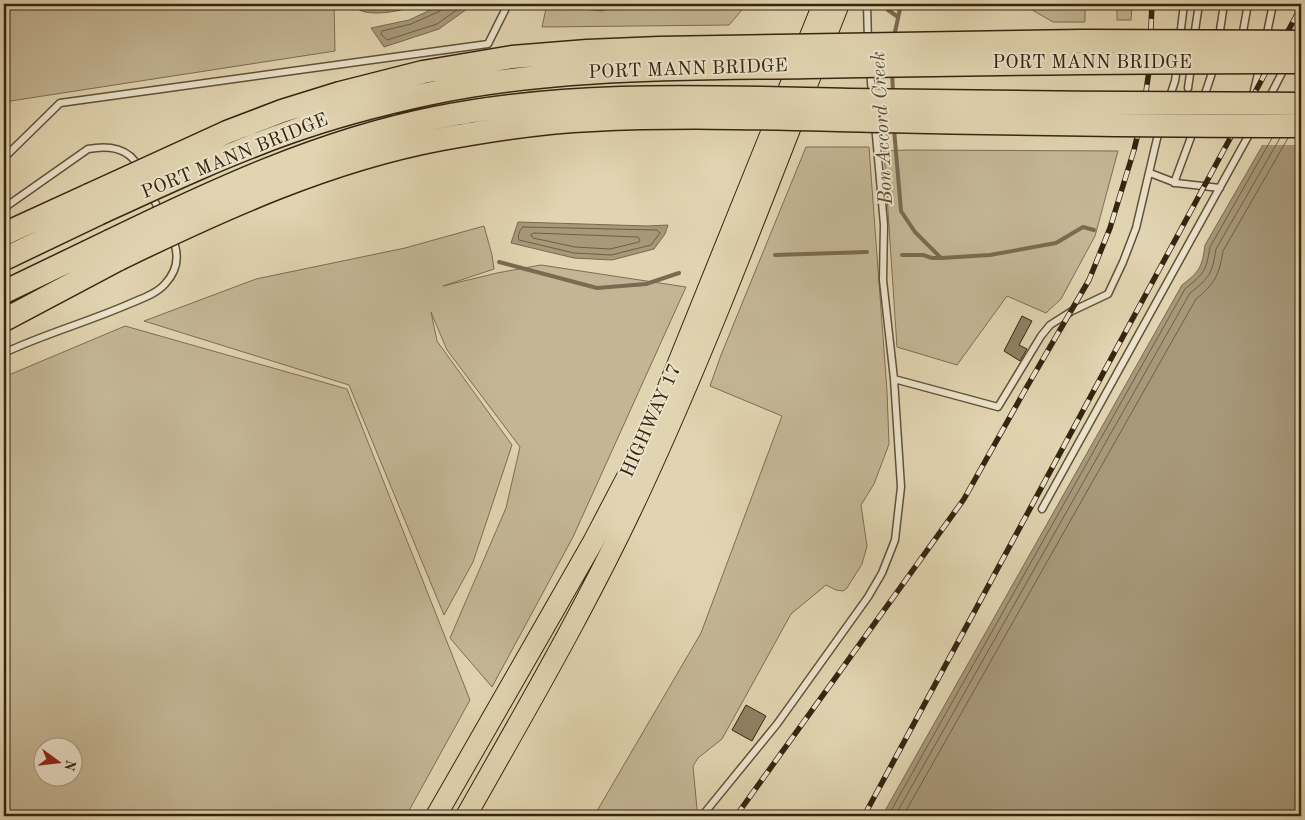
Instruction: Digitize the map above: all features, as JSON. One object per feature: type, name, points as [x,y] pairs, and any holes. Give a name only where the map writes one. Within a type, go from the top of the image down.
[{"type":"highway","name":"HIGHWAY 17","points":[[436,816],[593,542],[660,408],[823,4]]},
{"type":"highway","name":"HIGHWAY 17","points":[[466,816],[577,617],[642,488],[714,323],[839,4]]},
{"type":"highway","name":"PORT MANN BRIDGE","points":[[93,205],[290,132],[347,114],[428,93],[516,79],[588,72],[1081,62],[1298,51]]},
{"type":"highway","name":"PORT MANN BRIDGE","points":[[115,250],[249,176],[309,153],[354,138],[434,118],[519,104],[589,98],[660,96],[1081,104],[1301,104]]},
{"type":"highway","points":[[4,292],[342,165],[440,139],[523,126],[590,120],[752,118],[1080,126],[1301,126]]},
{"type":"highway","points":[[4,234],[93,205]]},
{"type":"highway","points":[[4,259],[93,205]]},
{"type":"highway","points":[[4,320],[115,250]]},
{"type":"highway","points":[[450,816],[484,755],[510,686]]},
{"type":"lane","points":[[4,152],[8,154],[60,103],[488,44],[508,4]]},
{"type":"lane","points":[[867,4],[868,50]]},
{"type":"lane","points":[[1166,108],[1175,80],[1184,4]]},
{"type":"lane","points":[[1188,88],[1199,4]]},
{"type":"lane","points":[[1218,45],[1224,4]]},
{"type":"lane","points":[[1241,45],[1248,4]]},
{"type":"lane","points":[[1264,48],[1273,4]]},
{"type":"lane","points":[[1260,114],[1298,51],[1301,37]]},
{"type":"lane","points":[[1200,109],[1216,54]]},
{"type":"lane","points":[[1236,72],[1240,54]]},
{"type":"lane","points":[[1250,110],[1262,57]]},
{"type":"lane","points":[[702,816],[777,724],[868,597],[882,573],[895,540],[901,486],[894,379],[884,280],[884,225],[869,60]]},
{"type":"lane","points":[[894,379],[998,407],[1041,336],[1050,325],[1072,311],[1108,294],[1136,228],[1164,116]]},
{"type":"lane","points":[[1174,183],[1197,118]]},
{"type":"lane","points":[[1238,156],[1247,120]]},
{"type":"lane","points":[[1042,509],[1256,122]]},
{"type":"lane","points":[[4,208],[88,149],[102,146],[115,148],[127,153],[137,162],[165,223]]},
{"type":"lane","points":[[1150,172],[1174,183],[1220,188]]},
{"type":"lane","points":[[4,353],[21,345],[103,316],[159,288],[173,274],[177,262],[177,249],[169,232]]},
{"type":"shaded area","points":[[4,4],[334,4],[335,51],[4,102]]},
{"type":"shaded area","points":[[547,4],[747,4],[729,25],[542,27]]},
{"type":"shaded area","points":[[1022,4],[1085,4],[1085,22],[1053,22]]},
{"type":"shaded area","points":[[1117,4],[1132,4],[1131,20],[1117,20]]},
{"type":"shaded area","points":[[806,147],[869,147],[887,391],[889,444],[874,484],[861,505],[867,546],[862,564],[847,588],[843,591],[826,585],[791,614],[722,739],[698,758],[693,766],[697,809],[691,816],[594,816],[701,633],[782,416],[710,386]]},
{"type":"shaded area","points":[[884,151],[1118,151],[1095,236],[1061,299],[1046,313],[1007,296],[957,365],[897,347]]},
{"type":"shaded area","points":[[484,226],[494,269],[443,286],[541,265],[686,287],[573,537],[492,687],[450,638],[506,508],[520,447],[447,350],[431,312],[437,341],[512,445],[473,562],[444,615],[349,385],[144,321],[256,279],[405,248]]},
{"type":"shaded area","points":[[125,326],[347,389],[470,700],[406,816],[4,816],[4,377]]},
{"type":"water","points":[[352,4],[421,4],[385,13],[375,13],[365,12]]},
{"type":"water","points":[[443,4],[474,4],[439,29],[384,47],[371,28],[409,20]]},
{"type":"water","points":[[578,4],[631,4],[601,11],[583,9]]},
{"type":"water","points":[[1301,79],[1301,816],[882,816],[1182,285],[1199,269],[1205,245]]},
{"type":"water","points":[[518,222],[668,225],[665,234],[654,249],[612,260],[574,258],[511,243]]},
{"type":"pier","points":[[1301,76],[1301,145],[1260,145],[1299,77]]},
{"type":"building","points":[[1022,316],[1032,321],[1019,345],[1027,349],[1020,361],[1004,351]]},
{"type":"building","points":[[746,705],[766,716],[752,741],[732,730]]},
{"type":"waterway","name":"Bon Accord Creek","points":[[894,37],[901,4]]},
{"type":"waterway","points":[[888,10],[898,17]]},
{"type":"waterway","name":"Bon Accord Creek","points":[[892,72],[893,92]]},
{"type":"waterway","name":"Bon Accord Creek","points":[[894,129],[901,211],[915,232],[941,258],[990,255],[1056,243],[1083,227],[1094,230]]},
{"type":"waterway","points":[[775,255],[867,252]]},
{"type":"waterway","points":[[902,255],[923,255],[941,258]]},
{"type":"waterway","points":[[499,262],[597,288],[646,284],[679,273]]},
{"type":"railway","points":[[736,816],[964,499],[1089,280],[1110,228],[1134,150],[1143,112],[1149,71],[1152,4]]},
{"type":"railway","points":[[864,816],[1301,7]]}]
